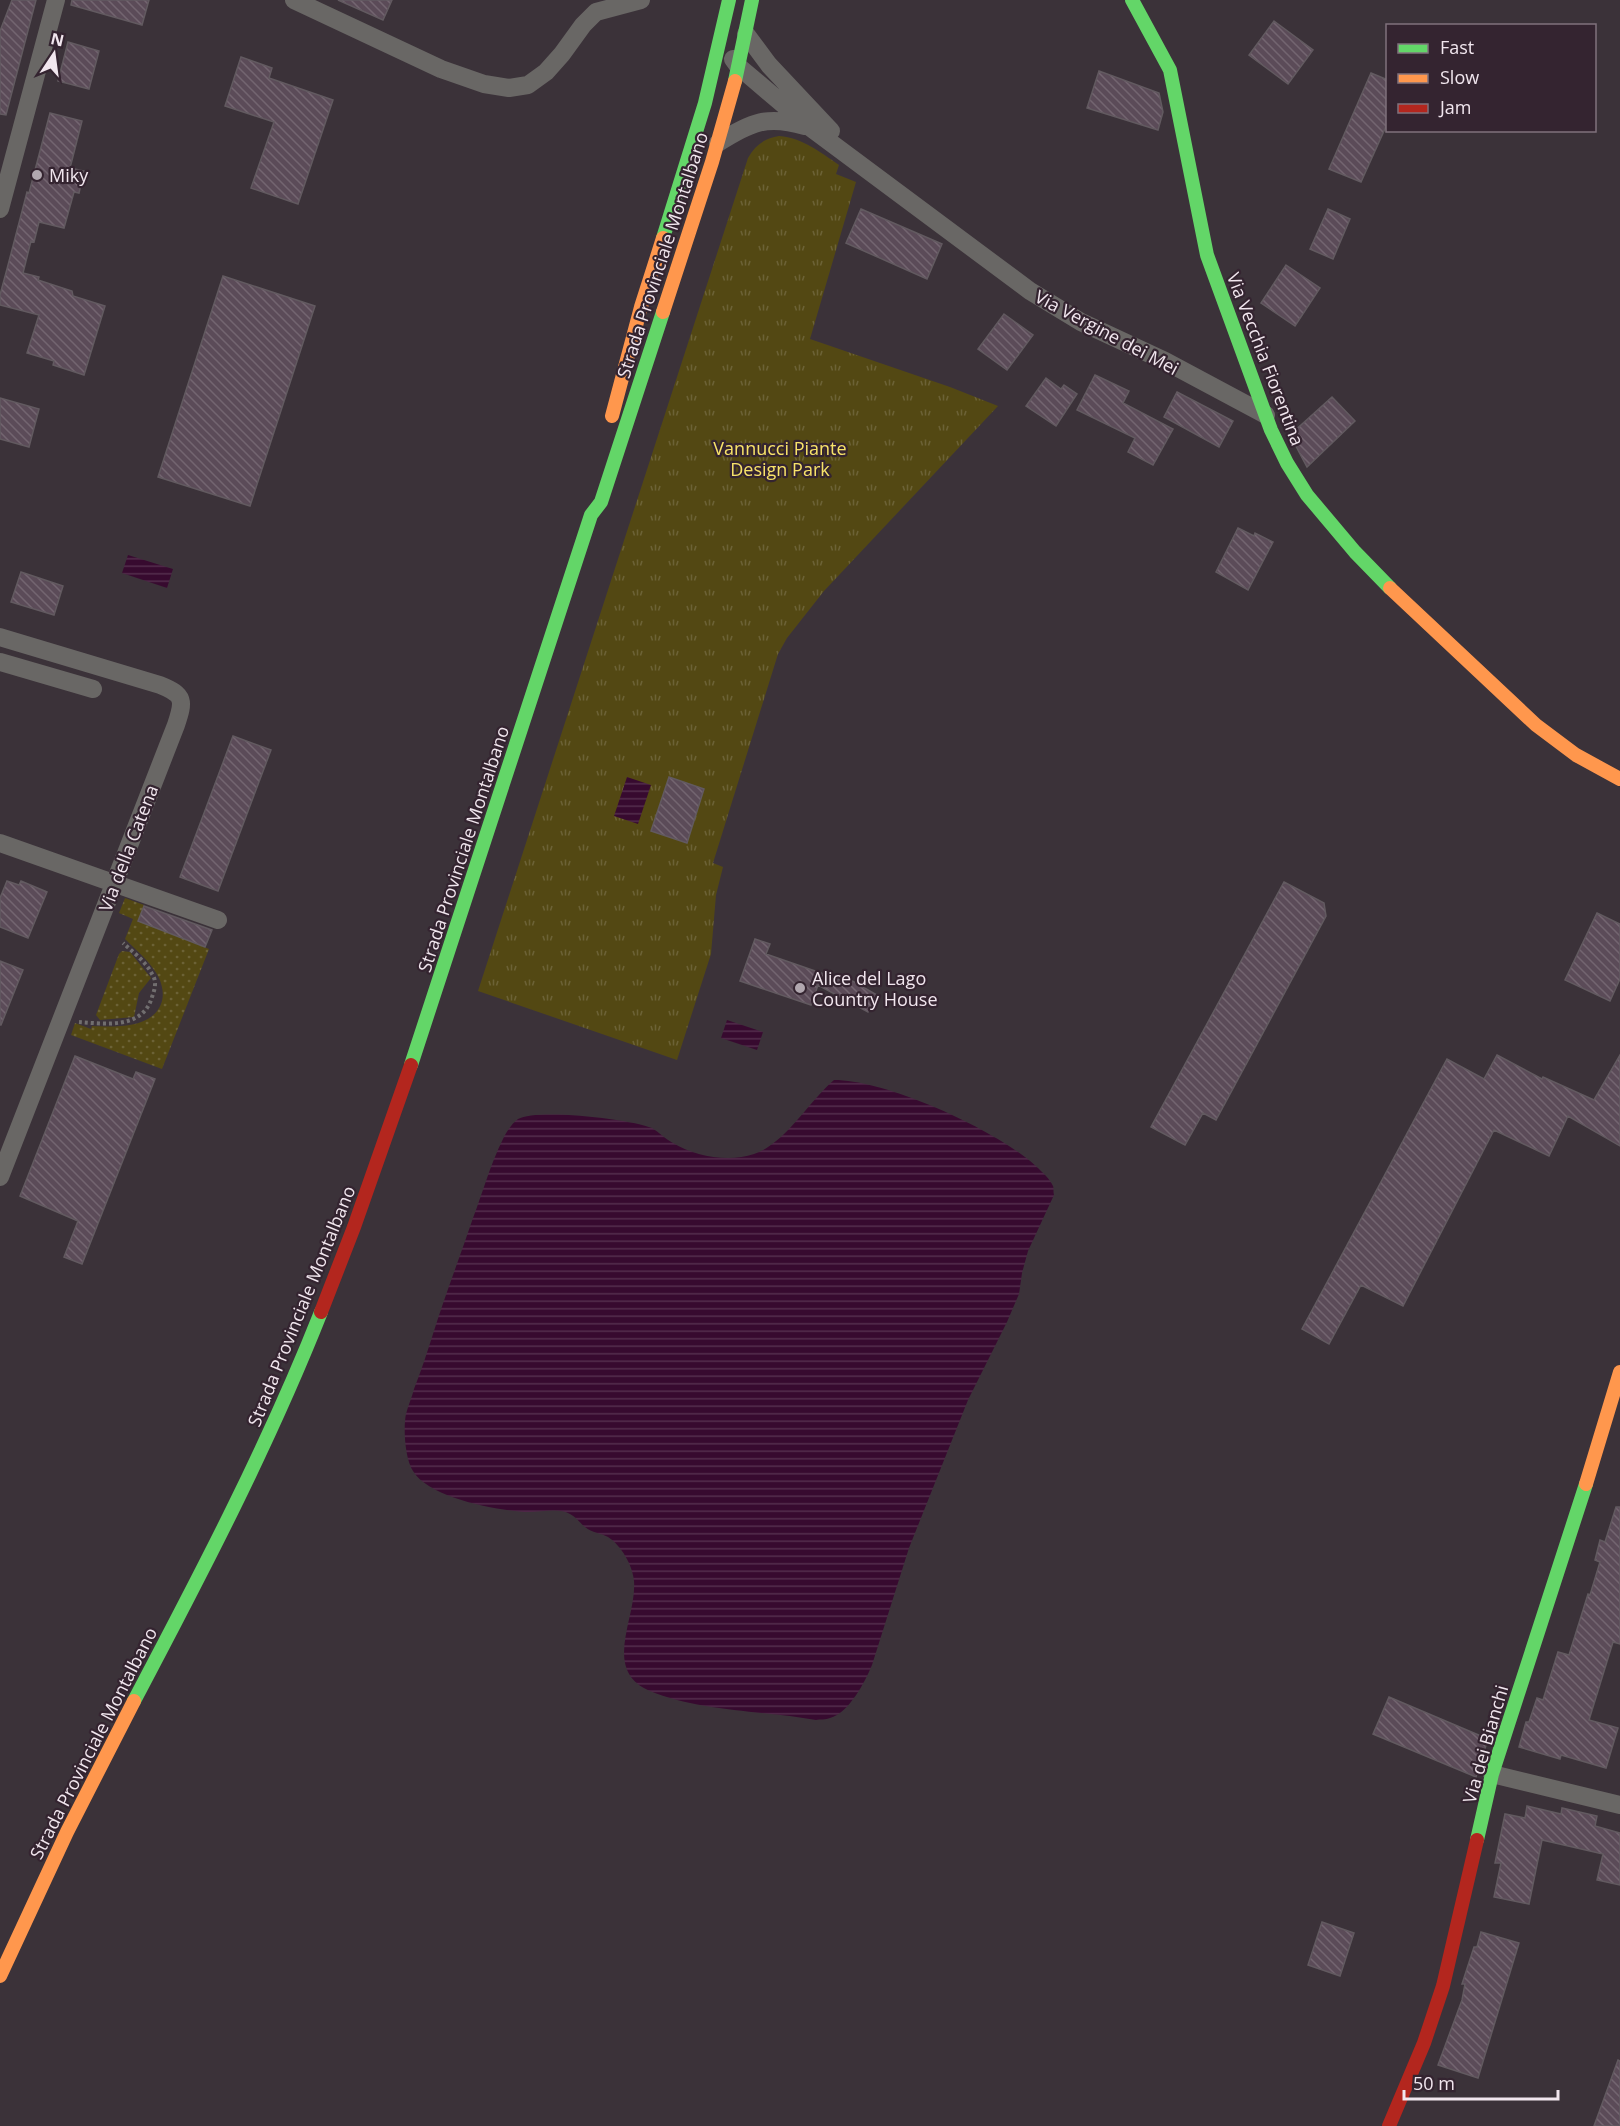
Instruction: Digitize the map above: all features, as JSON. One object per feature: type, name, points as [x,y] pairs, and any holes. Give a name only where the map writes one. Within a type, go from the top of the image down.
[{"type":"main road","name":"Strada Provinciale Montalbano","points":[[608,432],[650,279],[701,117],[729,0]]},
{"type":"main road","name":"Strada Provinciale Montalbano","points":[[0,1976],[45,1875],[177,1621],[247,1479],[287,1394],[347,1251],[414,1056],[591,515],[602,501],[718,143],[746,34],[752,0]]},
{"type":"main road","name":"Via Vecchia Fiorentina","points":[[1132,0],[1170,70],[1207,255],[1276,442],[1302,487],[1340,535],[1377,576],[1533,721],[1585,760],[1620,779]]},
{"type":"main road","name":"Strada Provinciale Montalbano","points":[[591,515],[590,498],[602,454]]},
{"type":"main road","name":"Via dei Bianchi","points":[[1389,2126],[1424,2043],[1443,1986],[1492,1774],[1558,1574],[1620,1372]]},
{"type":"street","points":[[0,209],[56,0]]},
{"type":"street","points":[[294,0],[441,69],[484,84],[509,88],[528,85],[546,72],[596,12],[641,0]]},
{"type":"street","name":"Via Vergine dei Mei","points":[[723,28],[729,51],[738,66],[811,128],[1050,304],[1101,332],[1165,361],[1266,416]]},
{"type":"street","name":"Via Vergine dei Mei","points":[[746,34],[779,76],[869,172]]},
{"type":"street","name":"Via Vergine dei Mei","points":[[718,143],[741,128],[759,121],[789,121],[811,128]]},
{"type":"street","name":"Via della Catena","points":[[0,637],[172,690],[181,699],[182,705],[0,1177]]},
{"type":"street","points":[[64,680],[71,658]]},
{"type":"street","points":[[0,662],[93,689]]},
{"type":"street","points":[[0,843],[218,920]]},
{"type":"street","points":[[1492,1774],[1620,1804]]},
{"type":"path","points":[[93,1023],[133,1020],[142,1015],[151,1001],[155,989],[153,975],[123,943]]},
{"type":"green space","name":"Vannucci Piante Design Park","points":[[779,136],[811,146],[839,165],[836,174],[856,182],[810,339],[998,406],[824,591],[787,638],[778,654],[713,863],[723,867],[716,895],[711,954],[677,1060],[478,991],[748,158],[761,143]]},
{"type":"green space","points":[[125,898],[144,905],[139,921],[209,949],[162,1069],[71,1035],[75,1023],[91,1029],[92,1026],[123,1026],[143,1021],[158,1010],[162,1001],[162,986],[156,972],[125,939],[133,919],[119,913]]},
{"type":"green space","points":[[122,951],[130,952],[151,978],[139,993],[134,1017],[100,1020],[96,1015]]},
{"type":"shaded area","points":[[128,555],[173,569],[167,588],[122,573]]},
{"type":"shaded area","points":[[627,777],[651,785],[638,824],[614,816]]},
{"type":"shaded area","points":[[727,1020],[763,1032],[757,1050],[721,1038]]},
{"type":"shaded area","points":[[834,1080],[857,1082],[912,1098],[971,1124],[1020,1154],[1038,1168],[1052,1183],[1054,1195],[1028,1251],[1019,1294],[968,1400],[909,1548],[869,1672],[856,1696],[844,1710],[828,1719],[816,1720],[689,1703],[650,1691],[635,1682],[627,1670],[624,1657],[634,1595],[634,1581],[629,1563],[622,1550],[608,1537],[588,1529],[565,1512],[498,1509],[464,1501],[433,1489],[421,1480],[410,1466],[406,1451],[405,1427],[406,1414],[414,1389],[490,1169],[509,1128],[518,1119],[544,1114],[625,1121],[652,1128],[667,1140],[701,1155],[723,1158],[744,1157],[765,1149],[776,1141]]},
{"type":"building","points":[[12,0],[36,0],[6,115],[0,114],[0,31]]},
{"type":"building","points":[[72,0],[149,0],[142,25],[71,5]]},
{"type":"building","points":[[338,0],[392,0],[383,20]]},
{"type":"building","points":[[1274,21],[1313,50],[1288,84],[1249,55]]},
{"type":"building","points":[[68,42],[99,51],[89,89],[58,81]]},
{"type":"building","points":[[241,57],[272,68],[269,78],[333,100],[298,204],[251,188],[274,122],[225,106]]},
{"type":"building","points":[[1099,71],[1159,93],[1163,112],[1158,130],[1087,108]]},
{"type":"building","points":[[1371,73],[1386,79],[1386,126],[1361,182],[1329,169]]},
{"type":"building","points":[[50,113],[82,121],[70,168],[84,171],[79,193],[74,192],[64,228],[39,222],[34,242],[31,241],[23,273],[72,291],[73,296],[105,306],[84,375],[53,365],[54,361],[27,353],[39,315],[0,305],[0,295]]},
{"type":"building","points":[[861,209],[942,244],[927,279],[846,243]]},
{"type":"building","points":[[1328,209],[1350,219],[1333,259],[1310,249]]},
{"type":"building","points":[[1286,265],[1320,288],[1295,326],[1261,303]]},
{"type":"building","points":[[223,276],[315,306],[250,506],[158,477]]},
{"type":"building","points":[[1004,314],[1033,335],[1007,370],[978,349]]},
{"type":"building","points":[[1095,375],[1129,391],[1123,403],[1173,429],[1153,465],[1128,452],[1135,438],[1077,410]]},
{"type":"building","points":[[1046,378],[1061,389],[1064,385],[1077,394],[1056,426],[1026,406]]},
{"type":"building","points":[[1177,392],[1233,421],[1219,447],[1164,417]]},
{"type":"building","points":[[1332,397],[1355,421],[1307,467],[1290,435]]},
{"type":"building","points":[[0,398],[39,409],[29,447],[0,439]]},
{"type":"building","points":[[1238,528],[1273,542],[1248,590],[1216,572]]},
{"type":"building","points":[[21,572],[63,586],[54,615],[11,602]]},
{"type":"building","points":[[233,736],[271,750],[218,891],[180,877]]},
{"type":"building","points":[[669,777],[704,789],[687,843],[651,831]]},
{"type":"building","points":[[7,881],[19,885],[21,881],[47,892],[28,938],[0,927],[0,898]]},
{"type":"building","points":[[1284,882],[1324,903],[1326,916],[1216,1120],[1203,1113],[1185,1145],[1151,1127]]},
{"type":"building","points":[[144,906],[212,930],[205,947],[138,921]]},
{"type":"building","points":[[1597,913],[1620,924],[1620,979],[1610,1001],[1565,980]]},
{"type":"building","points":[[755,939],[770,944],[766,954],[847,982],[849,979],[877,995],[868,1012],[818,985],[811,1005],[740,981]]},
{"type":"building","points":[[0,961],[23,970],[1,1025],[0,1025]]},
{"type":"building","points":[[1497,1055],[1542,1079],[1543,1077],[1594,1100],[1620,1055],[1620,1146],[1568,1116],[1549,1156],[1494,1130],[1403,1306],[1361,1285],[1329,1344],[1302,1329],[1447,1059],[1484,1079]]},
{"type":"building","points":[[75,1056],[133,1079],[136,1072],[155,1079],[82,1264],[64,1257],[78,1221],[20,1196]]},
{"type":"building","points":[[1616,1507],[1620,1507],[1620,1644],[1613,1642],[1589,1720],[1618,1728],[1606,1768],[1561,1755],[1560,1759],[1519,1747],[1526,1722],[1529,1722],[1537,1698],[1543,1700],[1558,1652],[1569,1655],[1600,1562],[1595,1560],[1600,1540],[1605,1542]]},
{"type":"building","points":[[1389,1697],[1488,1739],[1476,1777],[1373,1734]]},
{"type":"building","points":[[1527,1806],[1561,1814],[1562,1808],[1597,1816],[1595,1826],[1620,1833],[1620,1885],[1597,1880],[1603,1854],[1542,1840],[1529,1904],[1494,1897],[1501,1863],[1495,1863],[1505,1814],[1525,1818]]},
{"type":"building","points":[[1322,1922],[1354,1933],[1340,1976],[1308,1965]]},
{"type":"building","points":[[1481,1932],[1519,1943],[1478,2078],[1438,2065],[1462,2000],[1465,1984],[1462,1984]]},
{"type":"building","points":[[1618,2060],[1620,2061],[1620,2126],[1594,2126]]},
{"type":"traffic: fast","points":[[663,238],[705,103],[729,0]]},
{"type":"traffic: fast","points":[[735,81],[752,0]]},
{"type":"traffic: fast","points":[[1132,0],[1170,70],[1207,255],[1271,430],[1287,463],[1307,495],[1355,552],[1390,588]]},
{"type":"traffic: fast","points":[[411,1065],[591,515],[601,502],[663,312]]},
{"type":"traffic: fast","points":[[134,1701],[209,1557],[256,1460],[321,1312]]},
{"type":"traffic: fast","points":[[1477,1840],[1492,1774],[1586,1484]]},
{"type":"traffic: slow","points":[[663,312],[712,162],[735,81]]},
{"type":"traffic: slow","points":[[612,416],[641,307],[663,238]]},
{"type":"traffic: slow","points":[[1390,588],[1536,725],[1576,755],[1620,779]]},
{"type":"traffic: slow","points":[[1586,1484],[1620,1372]]},
{"type":"traffic: slow","points":[[0,1976],[67,1832],[134,1701]]},
{"type":"traffic: jam","points":[[321,1312],[354,1227],[411,1065]]},
{"type":"traffic: jam","points":[[1389,2126],[1424,2043],[1443,1986],[1477,1840]]},
{"type":"place","name":"Miky","points":[[37,175]]},
{"type":"place","name":"Alice del Lago Country House","points":[[800,988]]}]
